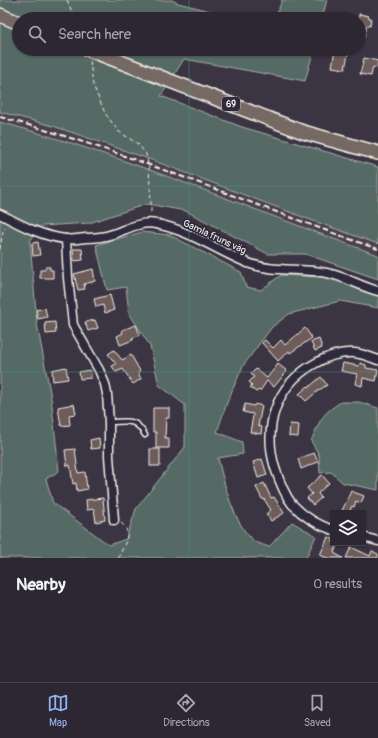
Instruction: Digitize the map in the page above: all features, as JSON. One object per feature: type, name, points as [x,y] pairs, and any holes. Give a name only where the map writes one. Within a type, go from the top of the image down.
[{"type":"main road","points":[[0,15],[12,20]]},
{"type":"main road","name":"69","points":[[91,56],[303,132],[378,153]]},
{"type":"street","name":"Gamla fruns väg","points":[[0,214],[40,234],[66,240],[111,235],[132,226],[151,223],[174,228],[187,233],[249,263],[260,266],[322,272],[378,291]]},
{"type":"street","points":[[66,240],[73,325],[100,370],[105,384],[109,422],[109,456],[114,520]]},
{"type":"street","points":[[330,529],[304,514],[292,503],[284,491],[278,478],[271,455],[271,421],[275,407],[286,388],[292,380],[310,366],[330,357],[354,353],[378,360]]},
{"type":"street","points":[[366,538],[378,541]]},
{"type":"lane","points":[[109,422],[134,422],[145,435]]},
{"type":"path","points":[[67,0],[72,12]]},
{"type":"path","points":[[88,56],[93,85],[105,113],[118,131],[138,144],[146,154],[149,168],[151,223]]},
{"type":"path","points":[[0,250],[3,231],[10,219]]},
{"type":"path","points":[[114,520],[125,525],[128,535],[118,558]]},
{"type":"shaded area","points":[[0,112],[53,126],[149,159],[378,244],[378,255],[145,168],[50,136],[0,122]]},
{"type":"green space","points":[[0,0],[172,0],[178,3],[214,12],[12,12],[12,56],[312,56],[305,81],[184,59],[161,96],[242,127],[378,167],[378,244],[149,159],[53,126],[0,112]]},
{"type":"green space","points":[[282,0],[327,0],[324,12],[278,12]]},
{"type":"green space","points":[[0,122],[96,151],[378,255],[378,279],[305,254],[268,254],[186,211],[147,204],[89,223],[42,226],[30,241],[37,324],[51,397],[59,471],[46,479],[53,503],[109,545],[126,539],[136,509],[185,447],[185,405],[159,385],[150,346],[129,313],[126,287],[107,290],[96,245],[142,232],[170,235],[241,272],[246,287],[261,290],[281,275],[321,277],[378,290],[378,308],[340,301],[289,314],[272,327],[243,366],[228,400],[217,432],[242,442],[243,454],[218,458],[223,479],[235,514],[247,534],[259,544],[269,547],[292,522],[316,536],[306,558],[0,558]]},
{"type":"green space","points":[[341,402],[359,402],[378,408],[378,490],[343,483],[331,472],[320,473],[319,455],[311,441],[325,414]]},
{"type":"building","points":[[366,15],[371,18],[370,26],[367,25],[366,29]]},
{"type":"building","points":[[334,56],[348,56],[345,69],[332,67]]},
{"type":"building","points":[[364,58],[378,61],[377,68],[373,67],[371,76],[360,74]]},
{"type":"building","points":[[38,242],[40,255],[33,256],[32,243]]},
{"type":"building","points":[[73,249],[82,249],[83,260],[74,261]]},
{"type":"building","points":[[45,267],[50,267],[50,270],[53,270],[53,278],[40,278],[40,270],[45,270]]},
{"type":"building","points":[[93,269],[95,281],[84,284],[85,289],[78,290],[74,274]]},
{"type":"building","points":[[110,295],[114,310],[105,313],[103,305],[96,307],[94,299]]},
{"type":"building","points":[[45,308],[47,317],[38,319],[36,310]]},
{"type":"building","points":[[95,320],[98,328],[88,331],[85,322]]},
{"type":"building","points":[[55,322],[56,333],[46,334],[45,323]]},
{"type":"building","points":[[136,325],[140,335],[132,338],[133,340],[120,345],[117,336],[123,333],[122,330]]},
{"type":"building","points":[[305,328],[312,338],[290,353],[289,351],[278,361],[262,343],[265,340],[273,348],[281,340],[285,345]]},
{"type":"building","points":[[319,339],[322,348],[315,351],[311,342]]},
{"type":"building","points":[[114,350],[122,360],[131,355],[140,371],[138,373],[141,379],[133,384],[123,369],[116,372],[112,366],[116,364],[108,354]]},
{"type":"building","points":[[343,363],[359,366],[360,363],[366,365],[366,368],[378,370],[376,381],[363,378],[362,386],[355,384],[357,374],[341,371]]},
{"type":"building","points":[[278,364],[287,371],[274,387],[267,381],[260,391],[259,390],[256,392],[250,387],[252,385],[249,382],[254,377],[251,374],[256,369],[267,378]]},
{"type":"building","points":[[66,367],[68,379],[53,381],[52,370]]},
{"type":"building","points":[[90,370],[91,378],[80,379],[79,372]]},
{"type":"building","points":[[321,377],[327,385],[306,401],[299,394]]},
{"type":"building","points":[[74,404],[76,414],[69,415],[70,425],[61,426],[58,407]]},
{"type":"building","points":[[245,404],[262,406],[258,426],[262,427],[261,434],[250,432],[253,414],[243,412]]},
{"type":"building","points":[[153,408],[169,408],[169,418],[166,418],[165,438],[169,438],[169,448],[156,448],[156,432],[153,432]]},
{"type":"building","points":[[290,424],[299,425],[298,437],[289,436]]},
{"type":"building","points":[[99,438],[100,448],[91,449],[90,440]]},
{"type":"building","points":[[75,449],[78,473],[85,472],[87,489],[77,491],[76,483],[73,484],[70,465],[67,466],[65,450]]},
{"type":"building","points":[[150,449],[160,449],[160,466],[150,466]]},
{"type":"building","points":[[314,453],[318,462],[301,469],[298,459]]},
{"type":"building","points":[[262,459],[267,475],[258,478],[253,462]]},
{"type":"building","points":[[322,475],[329,483],[318,493],[321,498],[313,505],[307,498],[312,494],[307,488]]},
{"type":"building","points":[[264,483],[271,498],[274,497],[284,513],[271,521],[266,514],[271,510],[264,499],[262,499],[256,487]]},
{"type":"building","points":[[351,491],[364,496],[361,503],[356,501],[354,507],[352,506],[350,510],[342,510]]},
{"type":"building","points":[[103,498],[105,520],[96,522],[94,509],[87,510],[86,500]]},
{"type":"building","points":[[328,537],[330,538],[330,546],[337,546],[334,553],[343,558],[327,558],[320,555]]},
{"type":"building","points":[[351,547],[370,556],[372,551],[378,554],[378,558],[346,558]]},
{"type":"railway","points":[[0,117],[96,146],[378,249]]}]
